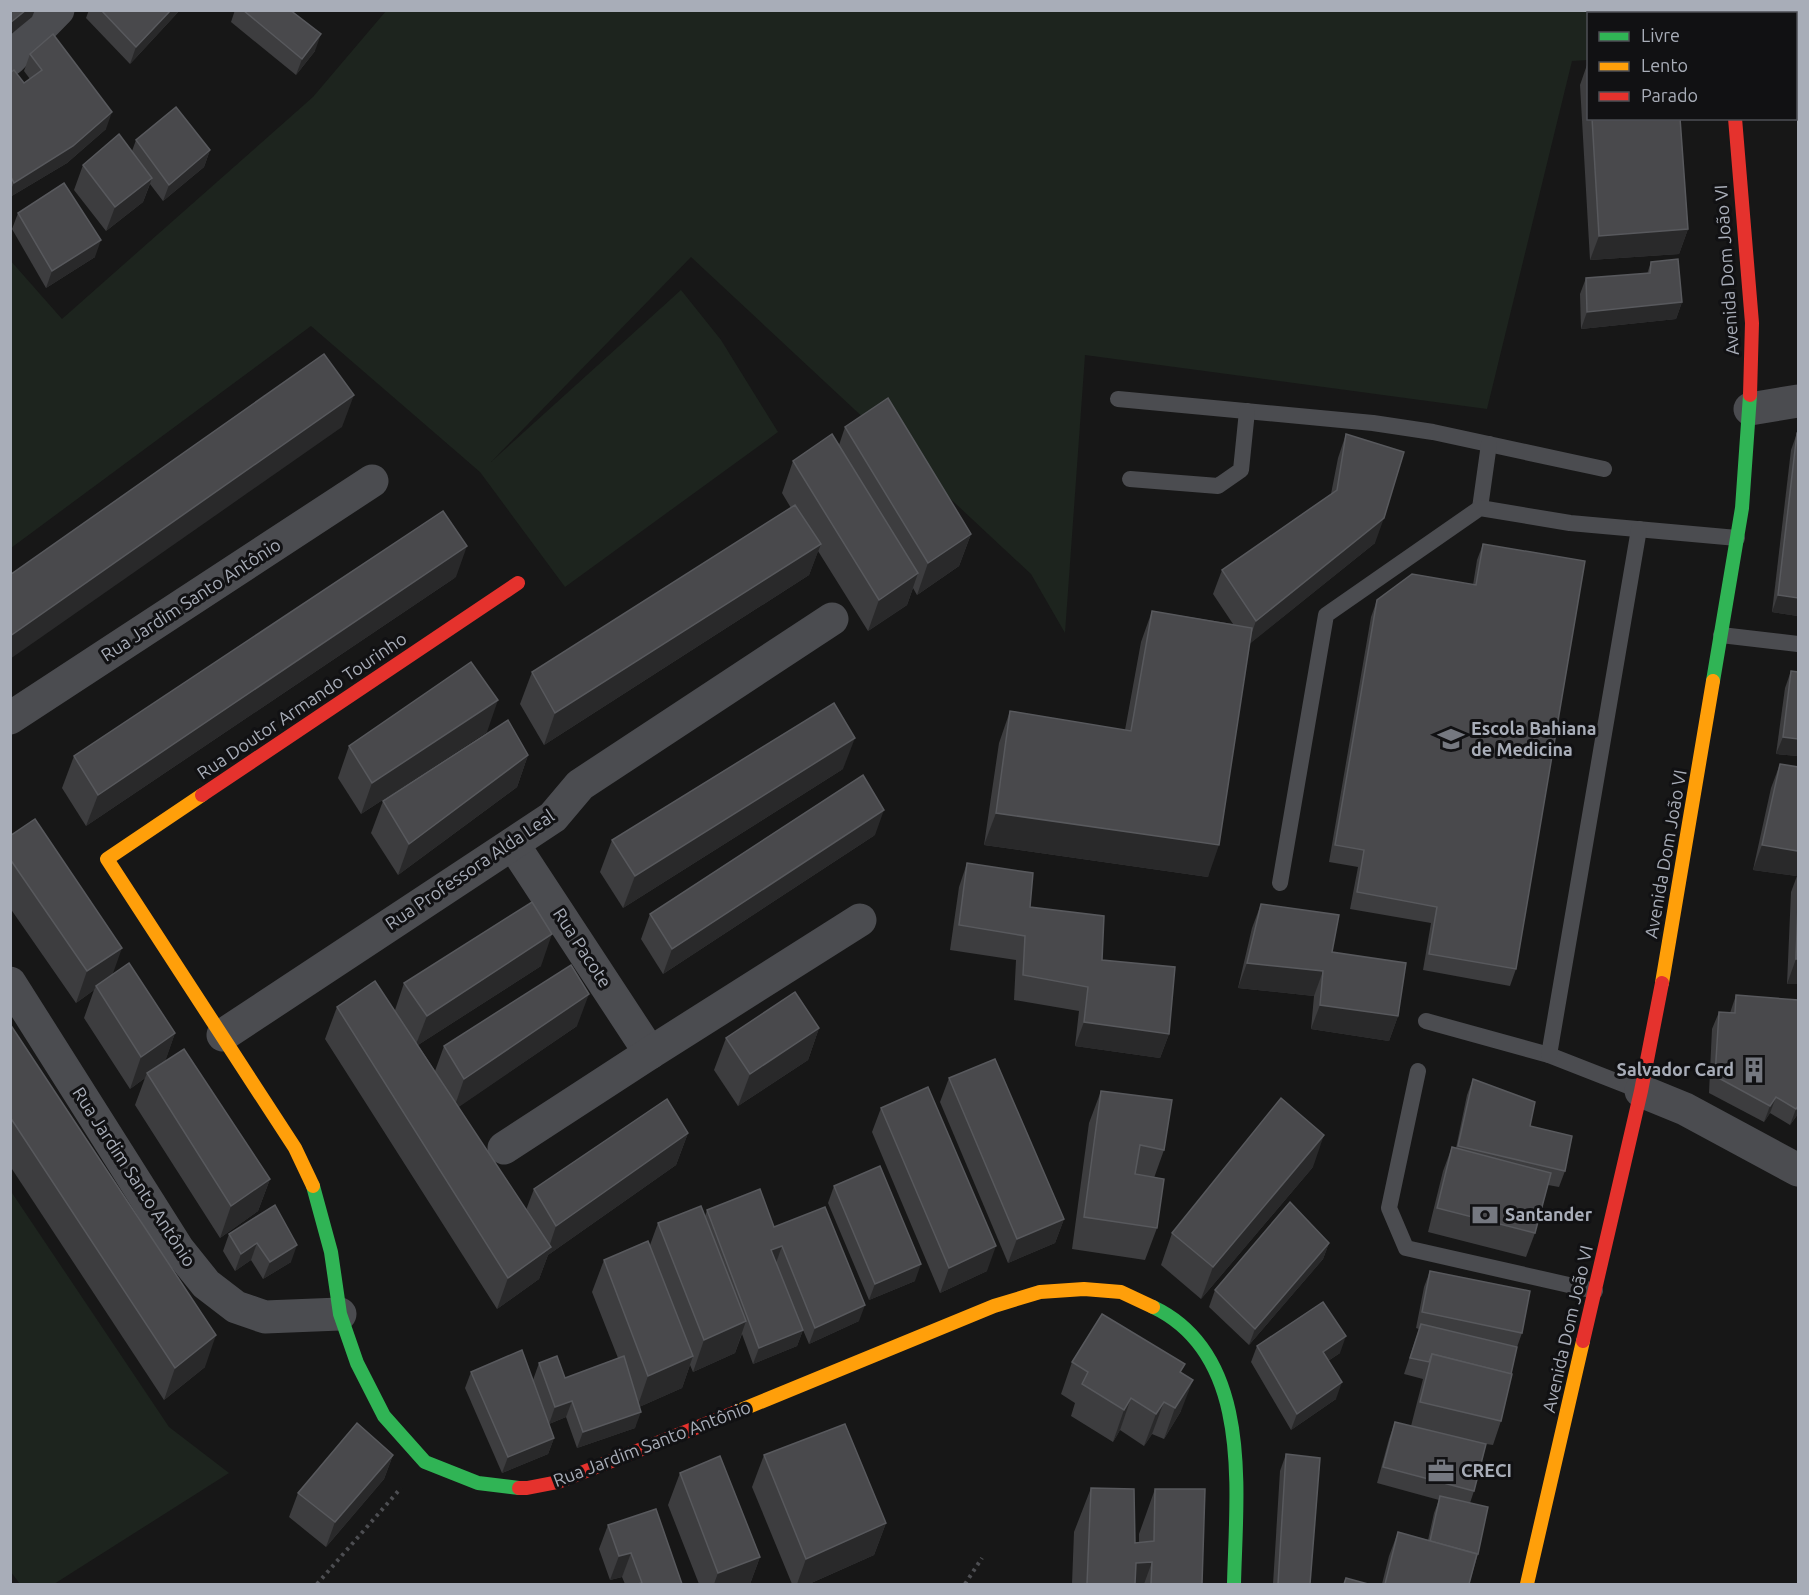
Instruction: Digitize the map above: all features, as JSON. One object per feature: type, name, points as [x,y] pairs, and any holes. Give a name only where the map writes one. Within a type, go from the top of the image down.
[{"type":"street","points":[[10,59],[58,10]]},
{"type":"street","name":"Avenida Dom João VI","points":[[1527,1584],[1641,1091],[1672,928],[1742,507],[1750,409],[1752,323],[1735,120]]},
{"type":"street","points":[[1750,409],[1798,401]]},
{"type":"street","name":"Rua Jardim Santo Antônio","points":[[10,718],[372,482]]},
{"type":"street","name":"Rua Doutor Armando Tourinho","points":[[223,1035],[107,859],[518,583]]},
{"type":"street","name":"Rua Professora Alda Leal","points":[[223,1035],[553,817],[580,785],[832,619]]},
{"type":"street","name":"Rua Pacote","points":[[513,844],[650,1053]]},
{"type":"street","points":[[504,1148],[860,920]]},
{"type":"street","name":"Rua Jardim Santo Antônio","points":[[10,984],[178,1249],[206,1284],[236,1306],[265,1317],[340,1314],[357,1364],[384,1416],[425,1462],[478,1483],[501,1487],[527,1488],[558,1482],[994,1306],[1040,1292],[1084,1289],[1121,1292],[1160,1310],[1192,1334],[1216,1371],[1231,1415],[1236,1462],[1234,1584]]},
{"type":"street","points":[[223,1035],[295,1148],[312,1184],[331,1252],[340,1314]]},
{"type":"street","points":[[1641,1091],[1686,1109],[1798,1170]]},
{"type":"lane","points":[[1118,399],[1372,423],[1433,432],[1604,469]]},
{"type":"lane","points":[[1130,479],[1218,486],[1241,470],[1247,411]]},
{"type":"lane","points":[[1480,508],[1489,444]]},
{"type":"lane","points":[[1280,883],[1326,615],[1480,508],[1570,523],[1737,538]]},
{"type":"lane","points":[[1549,1055],[1639,529]]},
{"type":"lane","points":[[1721,635],[1798,644]]},
{"type":"lane","points":[[1426,1021],[1549,1055],[1641,1091]]},
{"type":"lane","points":[[1418,1071],[1389,1208],[1406,1248],[1595,1291]]},
{"type":"path","points":[[317,1584],[425,1462]]},
{"type":"path","points":[[965,1584],[982,1558]]},
{"type":"shaded area","points":[[386,11],[1670,11],[1587,12],[1587,60],[1572,61],[1487,409],[1085,355],[1065,633],[1031,574],[691,257],[491,462],[681,290],[721,340],[778,432],[565,587],[480,472],[311,326],[11,548],[10,260],[62,319],[313,97]]},
{"type":"shaded area","points":[[10,1190],[169,1427],[229,1473],[54,1584],[20,1584],[11,1572]]},
{"type":"building","points":[[10,10],[26,10],[10,23]]},
{"type":"building","points":[[101,10],[171,10],[136,47]]},
{"type":"building","points":[[243,10],[290,10],[321,34],[302,59]]},
{"type":"building","points":[[53,34],[112,112],[73,146],[14,183],[10,175],[10,73],[14,70],[24,83],[42,70],[30,54]]},
{"type":"building","points":[[176,107],[210,150],[169,185],[136,140]]},
{"type":"building","points":[[1592,120],[1680,120],[1688,229],[1599,236]]},
{"type":"building","points":[[119,134],[152,178],[115,207],[83,165]]},
{"type":"building","points":[[64,183],[101,240],[52,271],[18,213]]},
{"type":"building","points":[[1678,259],[1682,302],[1587,312],[1586,278],[1650,273],[1651,262]]},
{"type":"building","points":[[324,354],[354,395],[10,636],[10,575]]},
{"type":"building","points":[[888,398],[971,534],[928,563],[845,427]]},
{"type":"building","points":[[1798,433],[1798,598],[1778,595]]},
{"type":"building","points":[[832,434],[918,573],[879,600],[793,461]]},
{"type":"building","points":[[1346,434],[1404,452],[1384,518],[1256,621],[1222,570],[1337,490]]},
{"type":"building","points":[[795,505],[821,544],[555,713],[532,672]]},
{"type":"building","points":[[443,511],[467,546],[98,795],[74,756]]},
{"type":"building","name":"Escola Bahiana de Medicina","points":[[1483,544],[1585,561],[1516,969],[1429,954],[1437,907],[1357,892],[1364,850],[1335,845],[1377,600],[1412,574],[1476,585]]},
{"type":"building","points":[[1152,611],[1252,628],[1219,845],[996,813],[1010,711],[1131,731]]},
{"type":"building","points":[[471,662],[498,700],[372,783],[349,746]]},
{"type":"building","points":[[1791,671],[1798,672],[1798,739],[1783,737]]},
{"type":"building","points":[[834,703],[855,738],[635,876],[612,840]]},
{"type":"building","points":[[508,720],[528,755],[409,844],[383,801]]},
{"type":"building","points":[[1780,764],[1798,767],[1798,851],[1762,845]]},
{"type":"building","points":[[863,775],[884,810],[672,949],[650,914]]},
{"type":"building","points":[[35,819],[122,948],[87,971],[10,859],[10,836]]},
{"type":"building","points":[[967,863],[1033,873],[1030,907],[1104,916],[1102,960],[1175,967],[1169,1034],[1084,1022],[1088,987],[1023,975],[1025,936],[959,925]]},
{"type":"building","points":[[532,902],[552,934],[427,1016],[404,983]]},
{"type":"building","points":[[1261,904],[1339,915],[1332,952],[1406,963],[1398,1016],[1320,1005],[1323,971],[1247,963]]},
{"type":"building","points":[[1798,905],[1798,959],[1796,959]]},
{"type":"building","points":[[129,963],[175,1033],[141,1057],[96,986]]},
{"type":"building","points":[[571,965],[589,994],[464,1079],[444,1046]]},
{"type":"building","points":[[375,981],[551,1247],[508,1278],[337,1007]]},
{"type":"building","points":[[795,992],[819,1028],[750,1074],[726,1038]]},
{"type":"building","name":"Salvador Card","points":[[1736,995],[1798,1000],[1798,1106],[1796,1109],[1776,1097],[1770,1106],[1715,1076],[1719,1012],[1735,1013]]},
{"type":"building","points":[[10,1024],[216,1335],[175,1368],[10,1117]]},
{"type":"building","points":[[184,1049],[270,1179],[231,1206],[147,1073]]},
{"type":"building","points":[[995,1059],[1064,1219],[1017,1239],[949,1078]]},
{"type":"building","points":[[1473,1079],[1535,1102],[1530,1126],[1572,1136],[1565,1171],[1458,1146]]},
{"type":"building","points":[[928,1087],[996,1246],[949,1268],[881,1108]]},
{"type":"building","points":[[1101,1091],[1172,1100],[1164,1150],[1140,1145],[1135,1174],[1164,1179],[1157,1228],[1084,1217]]},
{"type":"building","points":[[1281,1098],[1324,1135],[1213,1267],[1172,1233]]},
{"type":"building","points":[[667,1099],[688,1133],[556,1226],[534,1189]]},
{"type":"building","points":[[1452,1147],[1551,1173],[1535,1233],[1437,1208]]},
{"type":"building","points":[[880,1166],[921,1264],[875,1284],[834,1186]]},
{"type":"building","points":[[760,1189],[774,1227],[825,1207],[865,1305],[815,1328],[782,1246],[771,1250],[803,1330],[759,1348],[707,1210]]},
{"type":"building","points":[[1290,1202],[1329,1243],[1255,1329],[1215,1290]]},
{"type":"building","points":[[275,1205],[297,1245],[270,1262],[257,1243],[241,1254],[229,1234]]},
{"type":"building","points":[[701,1206],[746,1321],[704,1340],[658,1223]]},
{"type":"building","points":[[648,1241],[693,1356],[648,1376],[604,1260]]},
{"type":"building","points":[[1430,1271],[1530,1291],[1522,1333],[1422,1312]]},
{"type":"building","points":[[1323,1302],[1346,1336],[1323,1352],[1342,1382],[1297,1414],[1257,1346]]},
{"type":"building","points":[[1102,1314],[1185,1364],[1180,1372],[1193,1380],[1175,1408],[1164,1402],[1156,1414],[1131,1398],[1124,1410],[1082,1384],[1088,1372],[1072,1362]]},
{"type":"building","points":[[1421,1324],[1517,1347],[1511,1374],[1432,1354],[1429,1362],[1410,1358]]},
{"type":"building","points":[[522,1350],[554,1438],[508,1457],[471,1372]]},
{"type":"building","points":[[1432,1354],[1512,1374],[1501,1421],[1420,1402]]},
{"type":"building","points":[[557,1356],[565,1378],[624,1356],[641,1412],[583,1432],[572,1401],[555,1407],[539,1363]]},
{"type":"building","points":[[1395,1422],[1486,1444],[1474,1491],[1383,1467]]},
{"type":"building","points":[[357,1423],[393,1455],[335,1522],[298,1493]]},
{"type":"building","points":[[845,1424],[886,1523],[806,1559],[764,1455]]},
{"type":"building","points":[[1286,1454],[1320,1458],[1310,1584],[1278,1584]]},
{"type":"building","points":[[720,1456],[760,1557],[718,1573],[680,1473]]},
{"type":"building","points":[[1091,1488],[1134,1489],[1135,1543],[1154,1541],[1155,1489],[1205,1489],[1202,1584],[1151,1584],[1152,1562],[1136,1563],[1135,1584],[1087,1584]]},
{"type":"building","points":[[1440,1496],[1488,1507],[1478,1554],[1430,1541]]},
{"type":"building","points":[[656,1509],[682,1584],[638,1584],[642,1583],[631,1553],[619,1556],[608,1525]]},
{"type":"building","points":[[1398,1532],[1477,1554],[1469,1584],[1385,1584]]},
{"type":"building","points":[[1346,1578],[1368,1584],[1344,1584]]},
{"type":"traffic: fast","points":[[1713,681],[1742,508],[1750,395]]},
{"type":"traffic: fast","points":[[313,1186],[331,1252],[340,1314],[357,1363],[384,1416],[425,1462],[478,1483],[519,1488]]},
{"type":"traffic: fast","points":[[1153,1307],[1186,1329],[1209,1358],[1224,1391],[1232,1429],[1236,1469],[1234,1584]]},
{"type":"traffic: slow","points":[[1662,983],[1713,681]]},
{"type":"traffic: slow","points":[[202,795],[107,859],[295,1148],[313,1186]]},
{"type":"traffic: slow","points":[[736,1412],[994,1306],[1040,1292],[1084,1289],[1121,1292],[1153,1307]]},
{"type":"traffic: slow","points":[[1527,1584],[1583,1341]]},
{"type":"traffic: jam","points":[[1735,120],[1752,323],[1750,395]]},
{"type":"traffic: jam","points":[[202,795],[518,583]]},
{"type":"traffic: jam","points":[[1583,1341],[1641,1091],[1662,983]]},
{"type":"traffic: jam","points":[[519,1488],[558,1482],[736,1412]]},
{"type":"place","name":"Escola Bahiana de Medicina","points":[[1451,739]]},
{"type":"place","name":"Salvador Card","points":[[1754,1070]]},
{"type":"place","name":"Santander","points":[[1485,1215]]},
{"type":"place","name":"CRECI","points":[[1441,1471]]}]
